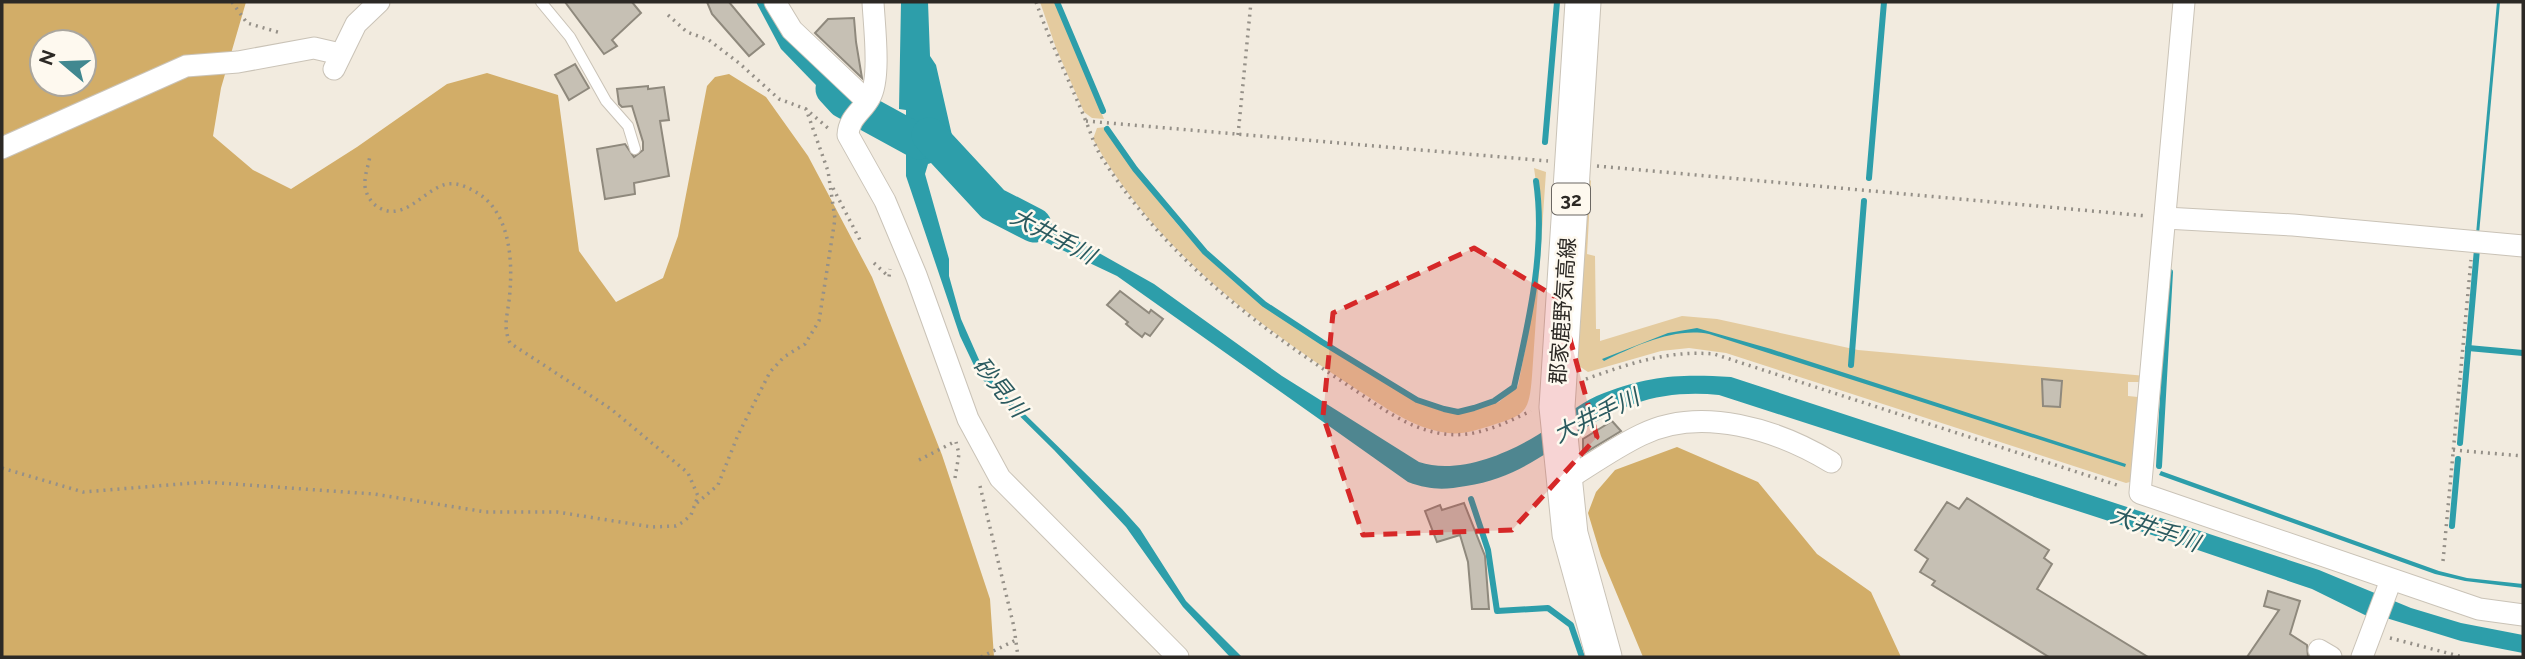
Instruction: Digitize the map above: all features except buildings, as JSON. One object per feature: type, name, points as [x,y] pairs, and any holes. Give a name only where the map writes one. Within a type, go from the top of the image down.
[{"type":"main road","name":"郡家鹿野気高線","points":[[1583,2],[1558,402],[1570,534],[1604,657]]},
{"type":"street","points":[[2,148],[186,66],[238,62],[314,48],[337,61],[356,24],[379,2]]},
{"type":"street","points":[[775,2],[792,30],[865,103]]},
{"type":"street","points":[[873,2],[874,82],[850,131],[885,201],[920,287],[968,419],[1000,478],[1178,657]]},
{"type":"street","points":[[2184,2],[2140,493],[2389,587],[2479,609],[2523,615]]},
{"type":"street","points":[[2165,218],[2293,225],[2523,246]]},
{"type":"street","points":[[1562,465],[1660,428],[1702,422],[1730,424],[1785,439],[1831,462]]},
{"type":"street","points":[[2362,657],[2389,587]]},
{"type":"lane","points":[[541,2],[570,37],[606,101],[628,126],[635,149]]},
{"type":"path","points":[[232,2],[247,23],[290,36],[299,41],[305,50]]},
{"type":"path","points":[[1035,2],[1053,50],[1086,121],[1090,137],[1116,179],[1160,235],[1193,268],[1271,335],[1393,415],[1421,428],[1461,436],[1494,428],[1558,402],[1577,383],[1635,362],[1685,352],[1714,354],[2140,493]]},
{"type":"path","points":[[1238,135],[1251,2]]},
{"type":"path","points":[[668,15],[687,32],[709,40],[729,55],[779,99],[806,109],[830,130],[850,131]]},
{"type":"path","points":[[806,109],[831,185],[861,242]]},
{"type":"path","points":[[1086,121],[2165,218]]},
{"type":"path","points":[[370,155],[365,181],[366,192],[373,204],[383,210],[412,206],[438,187],[451,184],[463,186],[491,205],[499,217],[511,258],[504,323],[510,343],[595,396],[682,467],[695,485],[696,503]]},
{"type":"path","points":[[2,468],[83,492],[205,482],[373,494],[486,512],[557,512],[652,527],[676,526],[691,514],[696,503],[718,485],[738,435],[770,372],[783,357],[805,344],[820,321],[835,219],[831,185]]},
{"type":"path","points":[[2443,561],[2473,242]]},
{"type":"path","points":[[919,460],[956,441]]},
{"type":"path","points":[[984,448],[978,468],[981,499],[1016,639],[1018,657]]},
{"type":"path","points":[[2454,450],[2523,456]]},
{"type":"path","points":[[2375,626],[2463,657]]},
{"type":"path","points":[[981,657],[1016,639]]},
{"type":"highlighted area","points":[[1474,248],[1559,299],[1597,437],[1512,530],[1363,535],[1323,416],[1333,313]]},
{"type":"shaded area","points":[[2,2],[246,2],[221,88],[213,136],[253,170],[291,189],[447,84],[487,73],[558,95],[579,251],[616,302],[663,278],[678,236],[707,86],[715,77],[729,74],[766,97],[808,156],[872,277],[942,455],[990,599],[994,657],[2,657]]},
{"type":"shaded area","points":[[1040,2],[1056,2],[1104,119],[1092,118],[1084,112],[1056,48]]},
{"type":"shaded area","points":[[1106,127],[1177,224],[1240,287],[1283,318],[1417,401],[1445,412],[1460,413],[1499,402],[1518,386],[1532,313],[1540,211],[1534,168],[1546,172],[1532,376],[1527,406],[1511,419],[1469,432],[1453,433],[1422,427],[1353,387],[1242,308],[1175,247],[1144,214],[1093,139],[1097,128]]},
{"type":"shaded area","points":[[1586,175],[1591,181],[1587,254],[1595,256],[1596,329],[1600,329],[1600,341],[1682,316],[1717,319],[1858,350],[2146,376],[2145,382],[2128,382],[2128,396],[2138,397],[2134,481],[2126,483],[1726,353],[1689,348],[1661,351],[1588,372],[1573,362]]},
{"type":"shaded area","points":[[1677,447],[1758,482],[1817,554],[1871,592],[1901,657],[1643,657],[1601,556],[1588,513],[1596,492],[1615,470]]},
{"type":"water","points":[[756,2],[770,2],[856,98],[843,113],[781,49]]},
{"type":"water","points":[[901,2],[928,2],[930,56],[936,65],[961,175],[934,162],[928,164],[925,174],[949,259],[949,276],[961,319],[980,362],[997,387],[1140,529],[1186,601],[1242,657],[1230,657],[1183,607],[1126,527],[1054,450],[979,376],[960,336],[906,176],[906,110],[899,109]]},
{"type":"water","points":[[2497,2],[2500,2],[2479,234],[2476,234]]},
{"type":"water","points":[[996,195],[1154,284],[1282,376],[1419,462],[1452,466],[1487,459],[1521,445],[1590,399],[1637,382],[1682,376],[1731,377],[2319,570],[2411,608],[2461,623],[2523,635],[2523,653],[2461,641],[2383,617],[2371,618],[2312,589],[1719,395],[1676,395],[1634,404],[1611,413],[1514,472],[1491,480],[1444,489],[1416,485],[1408,482],[1117,276],[984,213]]},
{"type":"water","points":[[1697,328],[1771,349],[2126,464],[2125,467],[1709,334],[1682,333],[1669,336],[1642,344],[1604,361],[1602,359],[1668,333]]},
{"type":"water","points":[[2161,471],[2439,571],[2467,578],[2523,584],[2523,588],[2465,581],[2435,574],[2159,475]]},
{"type":"waterway","points":[[1057,2],[1103,111]]},
{"type":"waterway","points":[[1545,142],[1557,2]]},
{"type":"waterway","points":[[1869,178],[1884,2]]},
{"type":"waterway","name":"大井手川","points":[[833,89],[844,101],[919,142]]},
{"type":"waterway","points":[[1107,129],[1135,169],[1205,252],[1264,304],[1417,400],[1458,412],[1494,401],[1514,387],[1530,310],[1537,258],[1539,206],[1536,181]]},
{"type":"waterway","name":"大井手川","points":[[929,135],[993,204],[1034,225]]},
{"type":"waterway","points":[[1851,365],[1864,201]]},
{"type":"waterway","points":[[2460,443],[2477,249]]},
{"type":"waterway","points":[[2159,466],[2170,272]]},
{"type":"waterway","points":[[2468,348],[2523,353]]},
{"type":"waterway","points":[[2452,526],[2458,459]]},
{"type":"waterway","points":[[1471,499],[1488,550],[1497,611],[1548,608],[1571,625],[1582,657]]},
{"type":"water label","name":"砂見川","points":[[1000,387]]}]
